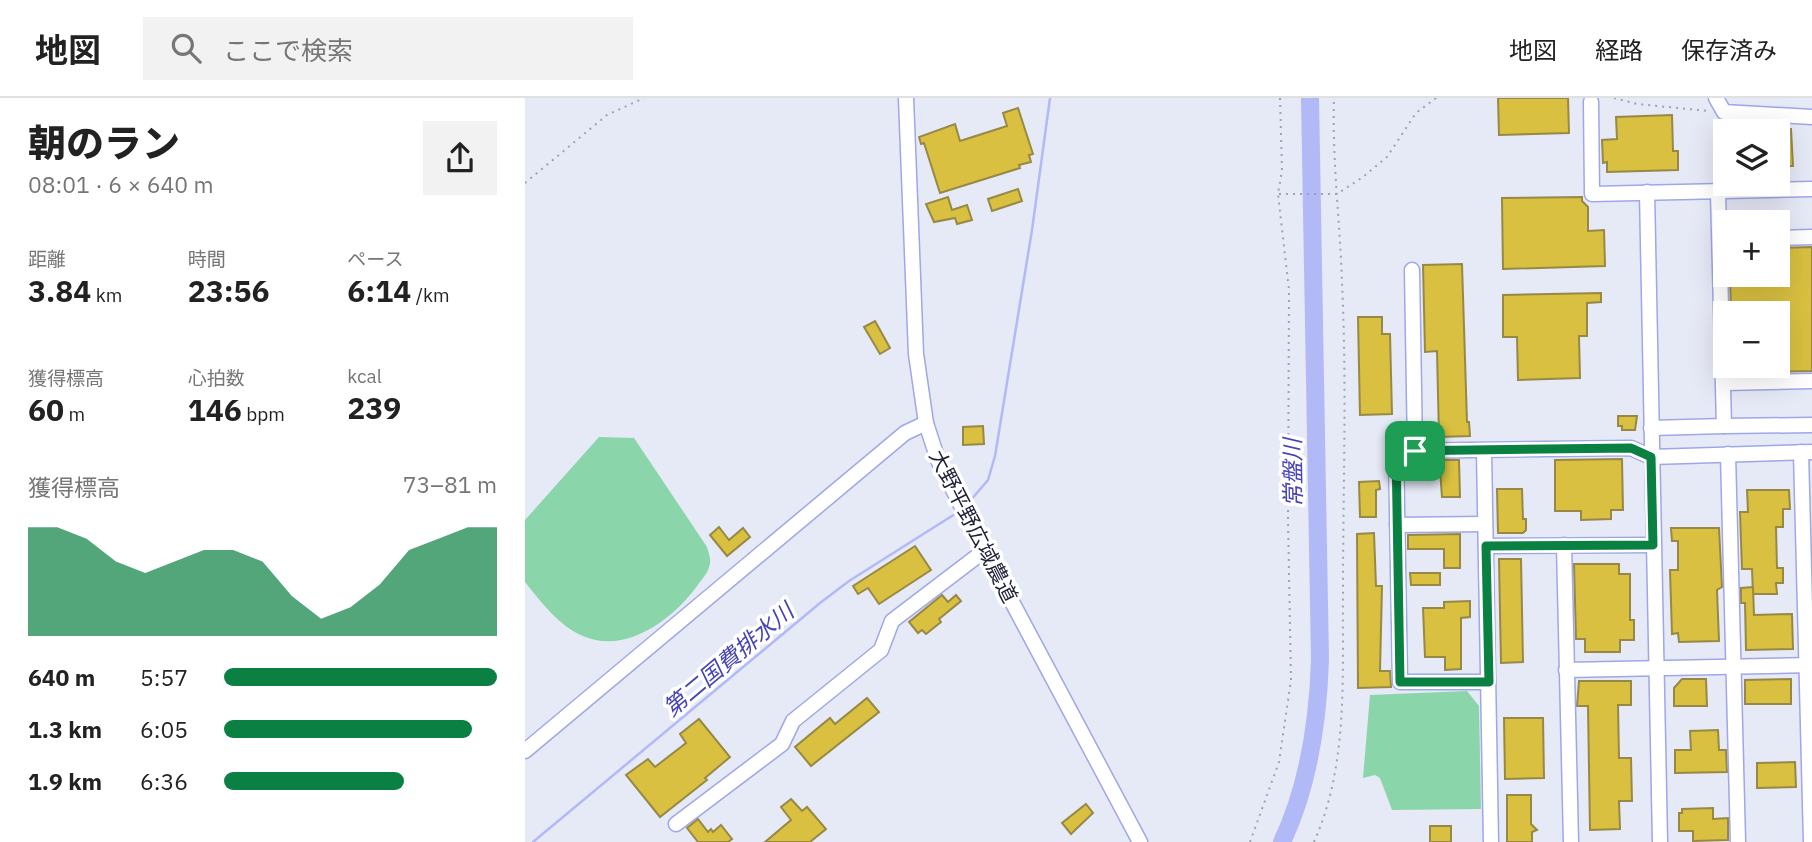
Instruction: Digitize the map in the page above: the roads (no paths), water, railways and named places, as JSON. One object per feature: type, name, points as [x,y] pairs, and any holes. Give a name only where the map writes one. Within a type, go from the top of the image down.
[{"type":"street","name":"大野平野広域農道","points":[[906,98],[916,354],[926,423],[938,460],[984,551],[1140,842]]},
{"type":"street","points":[[1716,98],[1724,112],[1812,117]]},
{"type":"street","points":[[1591,102],[1593,194],[1713,192]]},
{"type":"street","points":[[1790,190],[1812,189]]},
{"type":"street","points":[[1647,192],[1660,842]]},
{"type":"street","points":[[1790,238],[1812,237]]},
{"type":"street","points":[[1412,270],[1415,451]]},
{"type":"street","points":[[1723,287],[1724,426]]},
{"type":"street","points":[[1724,383],[1812,381]]},
{"type":"street","points":[[525,751],[905,433],[926,423]]},
{"type":"street","points":[[1651,428],[1812,425]]},
{"type":"street","points":[[1489,682],[1400,682],[1396,451],[1631,448],[1651,457],[1807,452],[1811,842]]},
{"type":"street","points":[[1484,451],[1491,842]]},
{"type":"street","points":[[1728,454],[1738,842]]},
{"type":"street","points":[[1397,525],[1485,524]]},
{"type":"street","points":[[1565,545],[1571,842]]},
{"type":"street","points":[[1486,546],[1653,545]]},
{"type":"street","points":[[676,824],[782,744],[793,721],[881,650],[892,621],[984,551]]},
{"type":"street","points":[[1566,670],[1810,666]]},
{"type":"waterway","name":"第二国費排水川","points":[[970,501],[988,480],[995,456],[1032,230],[1050,98]]},
{"type":"waterway","name":"常盤川","points":[[1282,842],[1299,798],[1310,753],[1320,660],[1310,98]]},
{"type":"waterway","name":"第二国費排水川","points":[[533,842],[820,603],[849,581],[955,514]]}]
